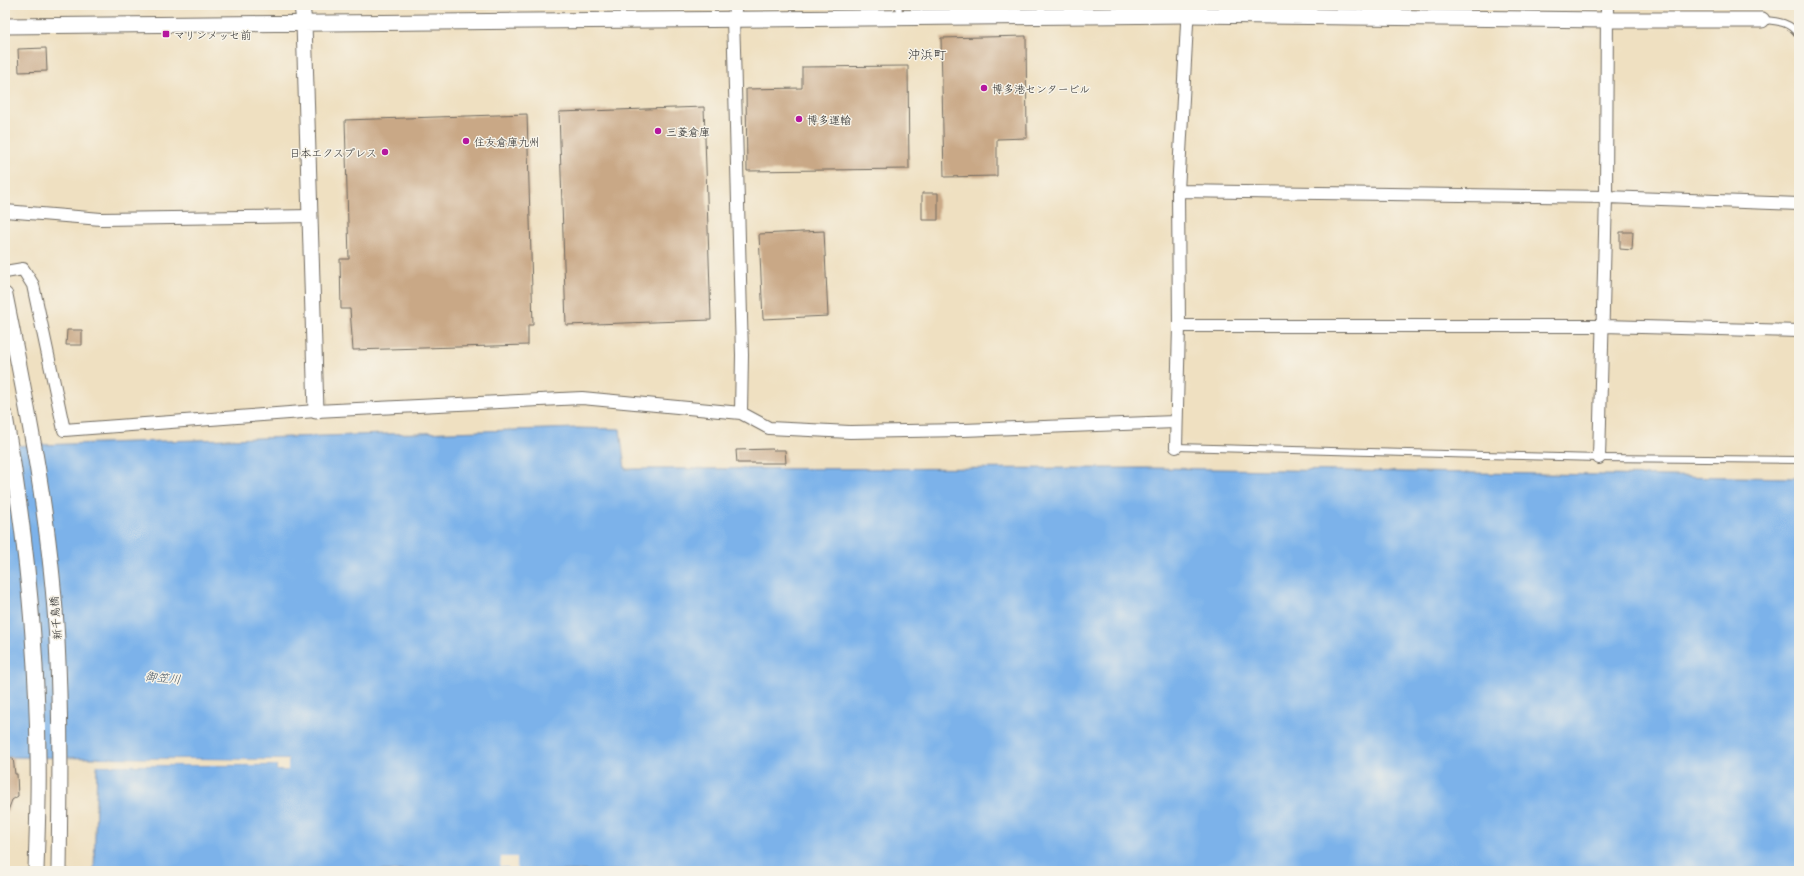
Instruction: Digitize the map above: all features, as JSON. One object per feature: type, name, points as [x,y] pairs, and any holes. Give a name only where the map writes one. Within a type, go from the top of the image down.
[{"type":"street","points":[[302,5],[304,23],[311,216],[316,411]]},
{"type":"street","points":[[1599,458],[1606,197],[1607,5]]},
{"type":"street","points":[[5,26],[304,23],[735,12],[1188,10],[1606,20],[1762,20]]},
{"type":"street","points":[[1176,447],[1175,422],[1179,326],[1178,191],[1188,10]]},
{"type":"street","points":[[735,12],[742,355],[741,413]]},
{"type":"street","points":[[1178,191],[1606,197],[1799,204]]},
{"type":"street","points":[[5,211],[101,219],[311,216]]},
{"type":"street","points":[[5,272],[24,268],[33,285],[64,430],[316,411],[582,398],[741,413],[769,428],[850,432],[963,430],[1175,422]]},
{"type":"street","name":"新千鳥橋","points":[[5,295],[20,368],[51,570],[57,634],[60,718],[59,871]]},
{"type":"street","points":[[1179,326],[1602,326],[1799,331]]},
{"type":"street","points":[[5,416],[28,574],[34,644],[38,757],[36,871]]},
{"type":"lane","points":[[1762,20],[1782,21],[1795,29],[1799,36]]},
{"type":"lane","points":[[1176,447],[1599,458],[1799,460]]},
{"type":"water","name":"御笠川","points":[[577,428],[620,429],[625,469],[1153,468],[1799,478],[1799,871],[94,871],[97,765],[277,765],[277,770],[287,770],[288,760],[5,757],[5,446]]},
{"type":"pier","points":[[96,758],[288,760],[288,770],[277,770],[277,765],[97,765],[97,763],[277,763],[279,768],[286,768],[286,762],[97,760]]},
{"type":"pier","points":[[501,857],[517,857],[517,871],[508,871],[508,867],[500,867]]},
{"type":"building","name":"博多港センタービル","points":[[1026,36],[1027,138],[997,139],[997,176],[944,177],[941,38]]},
{"type":"building","points":[[46,48],[47,71],[19,72],[18,49]]},
{"type":"building","points":[[908,66],[909,169],[747,171],[746,89],[802,88],[802,67]]},
{"type":"building","points":[[704,107],[711,320],[566,325],[559,112]]},
{"type":"building","points":[[527,114],[533,325],[528,325],[528,345],[353,350],[350,309],[341,309],[340,259],[349,259],[345,120]]},
{"type":"building","points":[[922,193],[938,193],[938,220],[922,220]]},
{"type":"building","points":[[824,231],[828,316],[763,319],[759,234]]},
{"type":"building","points":[[1620,232],[1633,232],[1632,250],[1620,249]]},
{"type":"building","points":[[67,330],[82,330],[82,345],[66,345]]},
{"type":"building","points":[[736,450],[785,450],[786,463],[737,463]]},
{"type":"building","points":[[13,758],[15,774],[17,774],[18,796],[12,800],[6,816],[5,759]]},
{"type":"place","name":"マリンメッセ前","points":[[166,34]]},
{"type":"place","name":"博多港センタービル","points":[[984,88]]},
{"type":"place","name":"博多運輸","points":[[799,119]]},
{"type":"place","name":"三菱倉庫","points":[[658,131]]},
{"type":"place","name":"住友倉庫九州","points":[[466,141]]},
{"type":"place","name":"日本エクスプレス","points":[[385,152]]},
{"type":"district","name":"沖浜町","points":[[927,53]]}]
